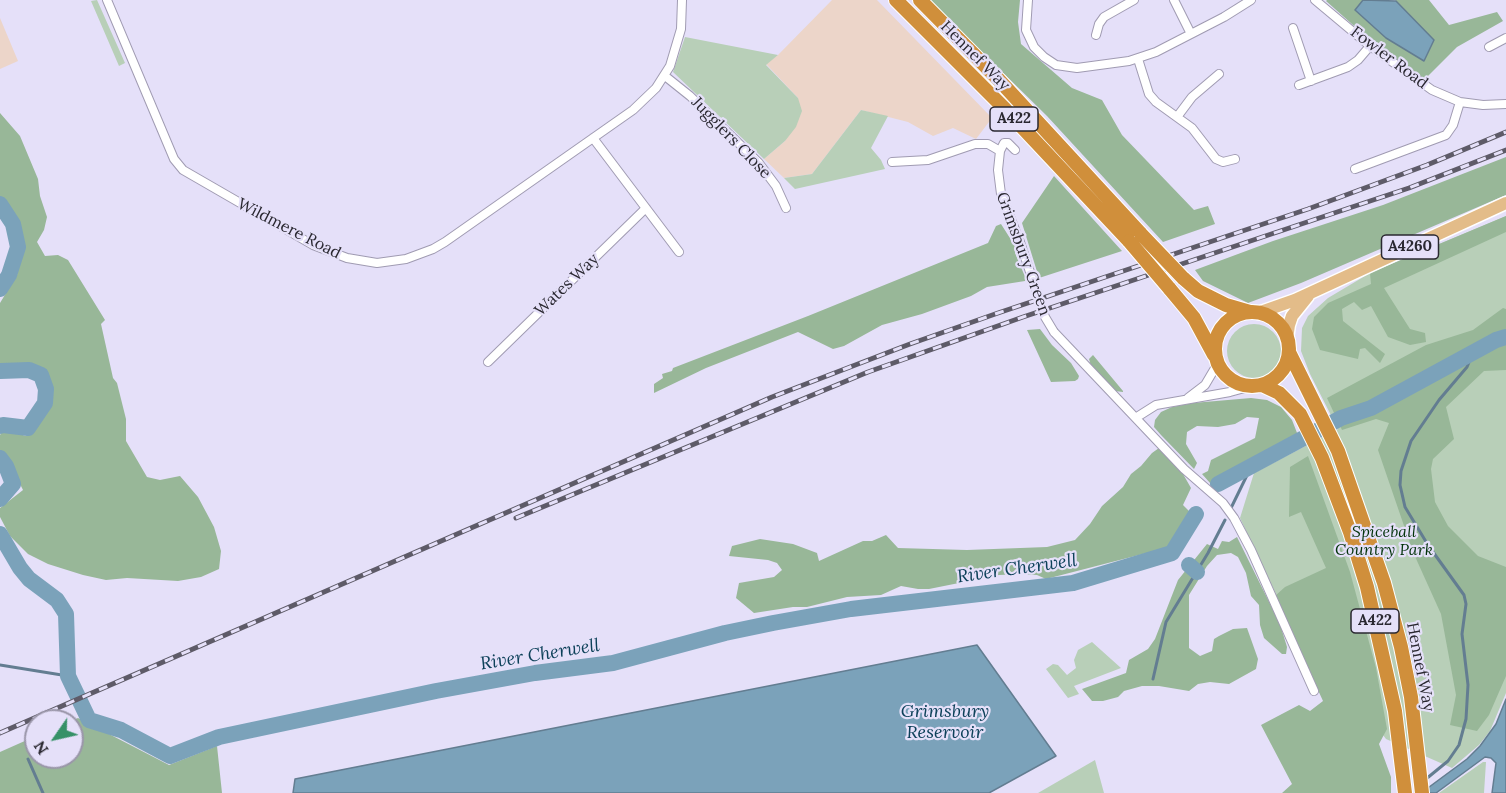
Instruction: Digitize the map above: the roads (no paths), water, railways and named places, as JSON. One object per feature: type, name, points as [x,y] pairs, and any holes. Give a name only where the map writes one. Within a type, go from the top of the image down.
[{"type":"highway","name":"Hennef Way","points":[[896,0],[1005,109],[1129,241],[1194,318],[1216,360]]},
{"type":"highway","name":"Hennef Way","points":[[920,0],[999,80],[1183,278],[1198,291],[1226,305],[1254,313]]},
{"type":"highway","points":[[1254,313],[1268,316],[1276,322],[1288,346],[1286,363],[1272,380],[1257,386],[1241,385],[1223,373],[1216,360],[1215,346],[1223,326],[1241,314],[1254,313]]},
{"type":"highway","name":"Hennef Way","points":[[1288,346],[1338,451],[1384,584],[1401,647],[1416,732],[1422,793]]},
{"type":"highway","name":"Hennef Way","points":[[1257,386],[1279,393],[1300,414],[1322,458],[1350,532],[1367,587],[1395,711],[1405,792]]},
{"type":"main road","name":"A4260","points":[[1254,313],[1314,291],[1506,204]]},
{"type":"main road","name":"A4260","points":[[1288,346],[1292,316],[1314,291]]},
{"type":"street","name":"Wildmere Road","points":[[107,0],[174,159],[183,171],[313,244],[347,258],[376,263],[406,259],[433,249],[633,110],[665,76],[678,43],[683,14],[682,0]]},
{"type":"street","points":[[1028,0],[1026,23],[1028,36],[1039,53],[1056,65],[1077,68],[1138,59],[1224,17],[1251,0]]},
{"type":"street","points":[[1096,35],[1104,17],[1134,0]]},
{"type":"street","points":[[1174,0],[1191,34]]},
{"type":"street","name":"Fowler Road","points":[[1315,0],[1370,46],[1422,85],[1460,102],[1483,105],[1506,104]]},
{"type":"street","points":[[1293,28],[1311,81]]},
{"type":"street","points":[[1489,47],[1506,38]]},
{"type":"street","points":[[1299,85],[1348,67],[1358,60],[1370,46]]},
{"type":"street","points":[[1138,59],[1149,94],[1196,132],[1216,159],[1223,162],[1235,159]]},
{"type":"street","points":[[1177,117],[1192,97],[1219,74]]},
{"type":"street","name":"Jugglers Close","points":[[665,76],[690,96],[758,162],[776,186],[786,208]]},
{"type":"street","points":[[1355,169],[1446,135],[1453,125],[1460,102]]},
{"type":"street","points":[[593,138],[679,252]]},
{"type":"street","points":[[892,162],[928,160],[975,144],[988,144],[1000,151],[1006,142],[1015,150]]},
{"type":"street","name":"Grimsbury Green","points":[[1000,151],[998,170],[1001,194],[1045,316],[1054,332],[1184,469],[1220,500],[1243,533],[1314,690]]},
{"type":"street","name":"Wates Way","points":[[488,362],[646,208]]},
{"type":"street","points":[[1187,399],[1205,385],[1216,360]]},
{"type":"street","points":[[1137,417],[1156,405],[1257,386]]},
{"type":"water","points":[[1363,0],[1396,1],[1434,40],[1424,61],[1386,38],[1355,10]]},
{"type":"water","name":"Grimsbury Reservoir","points":[[977,645],[1056,756],[989,793],[293,793],[295,779]]},
{"type":"water","points":[[1506,699],[1506,793],[1492,793],[1496,763],[1491,758],[1485,757],[1436,793],[1421,793],[1467,759],[1480,746],[1496,724]]},
{"type":"waterway","name":"River Cherwell","points":[[0,204],[13,224],[18,247],[9,275],[0,289]]},
{"type":"waterway","name":"River Cherwell","points":[[1218,484],[1341,418],[1371,408],[1496,340],[1506,337]]},
{"type":"waterway","points":[[1426,779],[1448,761],[1459,745],[1466,719],[1468,685],[1462,634],[1466,604],[1464,595],[1428,545],[1405,507],[1400,485],[1401,471],[1411,441],[1439,400],[1467,367],[1473,353]]},
{"type":"waterway","name":"River Cherwell","points":[[0,371],[29,370],[41,375],[46,389],[45,403],[28,428],[0,426]]},
{"type":"waterway","name":"River Cherwell","points":[[0,458],[13,484],[0,499]]},
{"type":"waterway","points":[[1231,508],[1252,465]]},
{"type":"waterway","name":"River Cherwell","points":[[0,534],[29,579],[57,600],[66,614],[68,676],[89,720],[121,730],[170,756],[219,737],[436,691],[535,673],[613,663],[725,633],[773,623],[851,609],[1073,583],[1172,553],[1196,514]]},
{"type":"waterway","points":[[1153,679],[1166,622],[1208,553],[1225,520]]},
{"type":"waterway","points":[[1189,565],[1197,572]]},
{"type":"waterway","points":[[0,665],[68,676]]},
{"type":"waterway","points":[[32,769],[43,793]]},
{"type":"railway","points":[[0,733],[772,397],[998,313],[1308,209],[1427,165],[1506,132]]},
{"type":"railway","points":[[516,518],[868,372],[1023,317],[1409,188],[1506,150]]},
{"type":"park label","name":"Spiceball Country Park","points":[[1384,541]]}]
